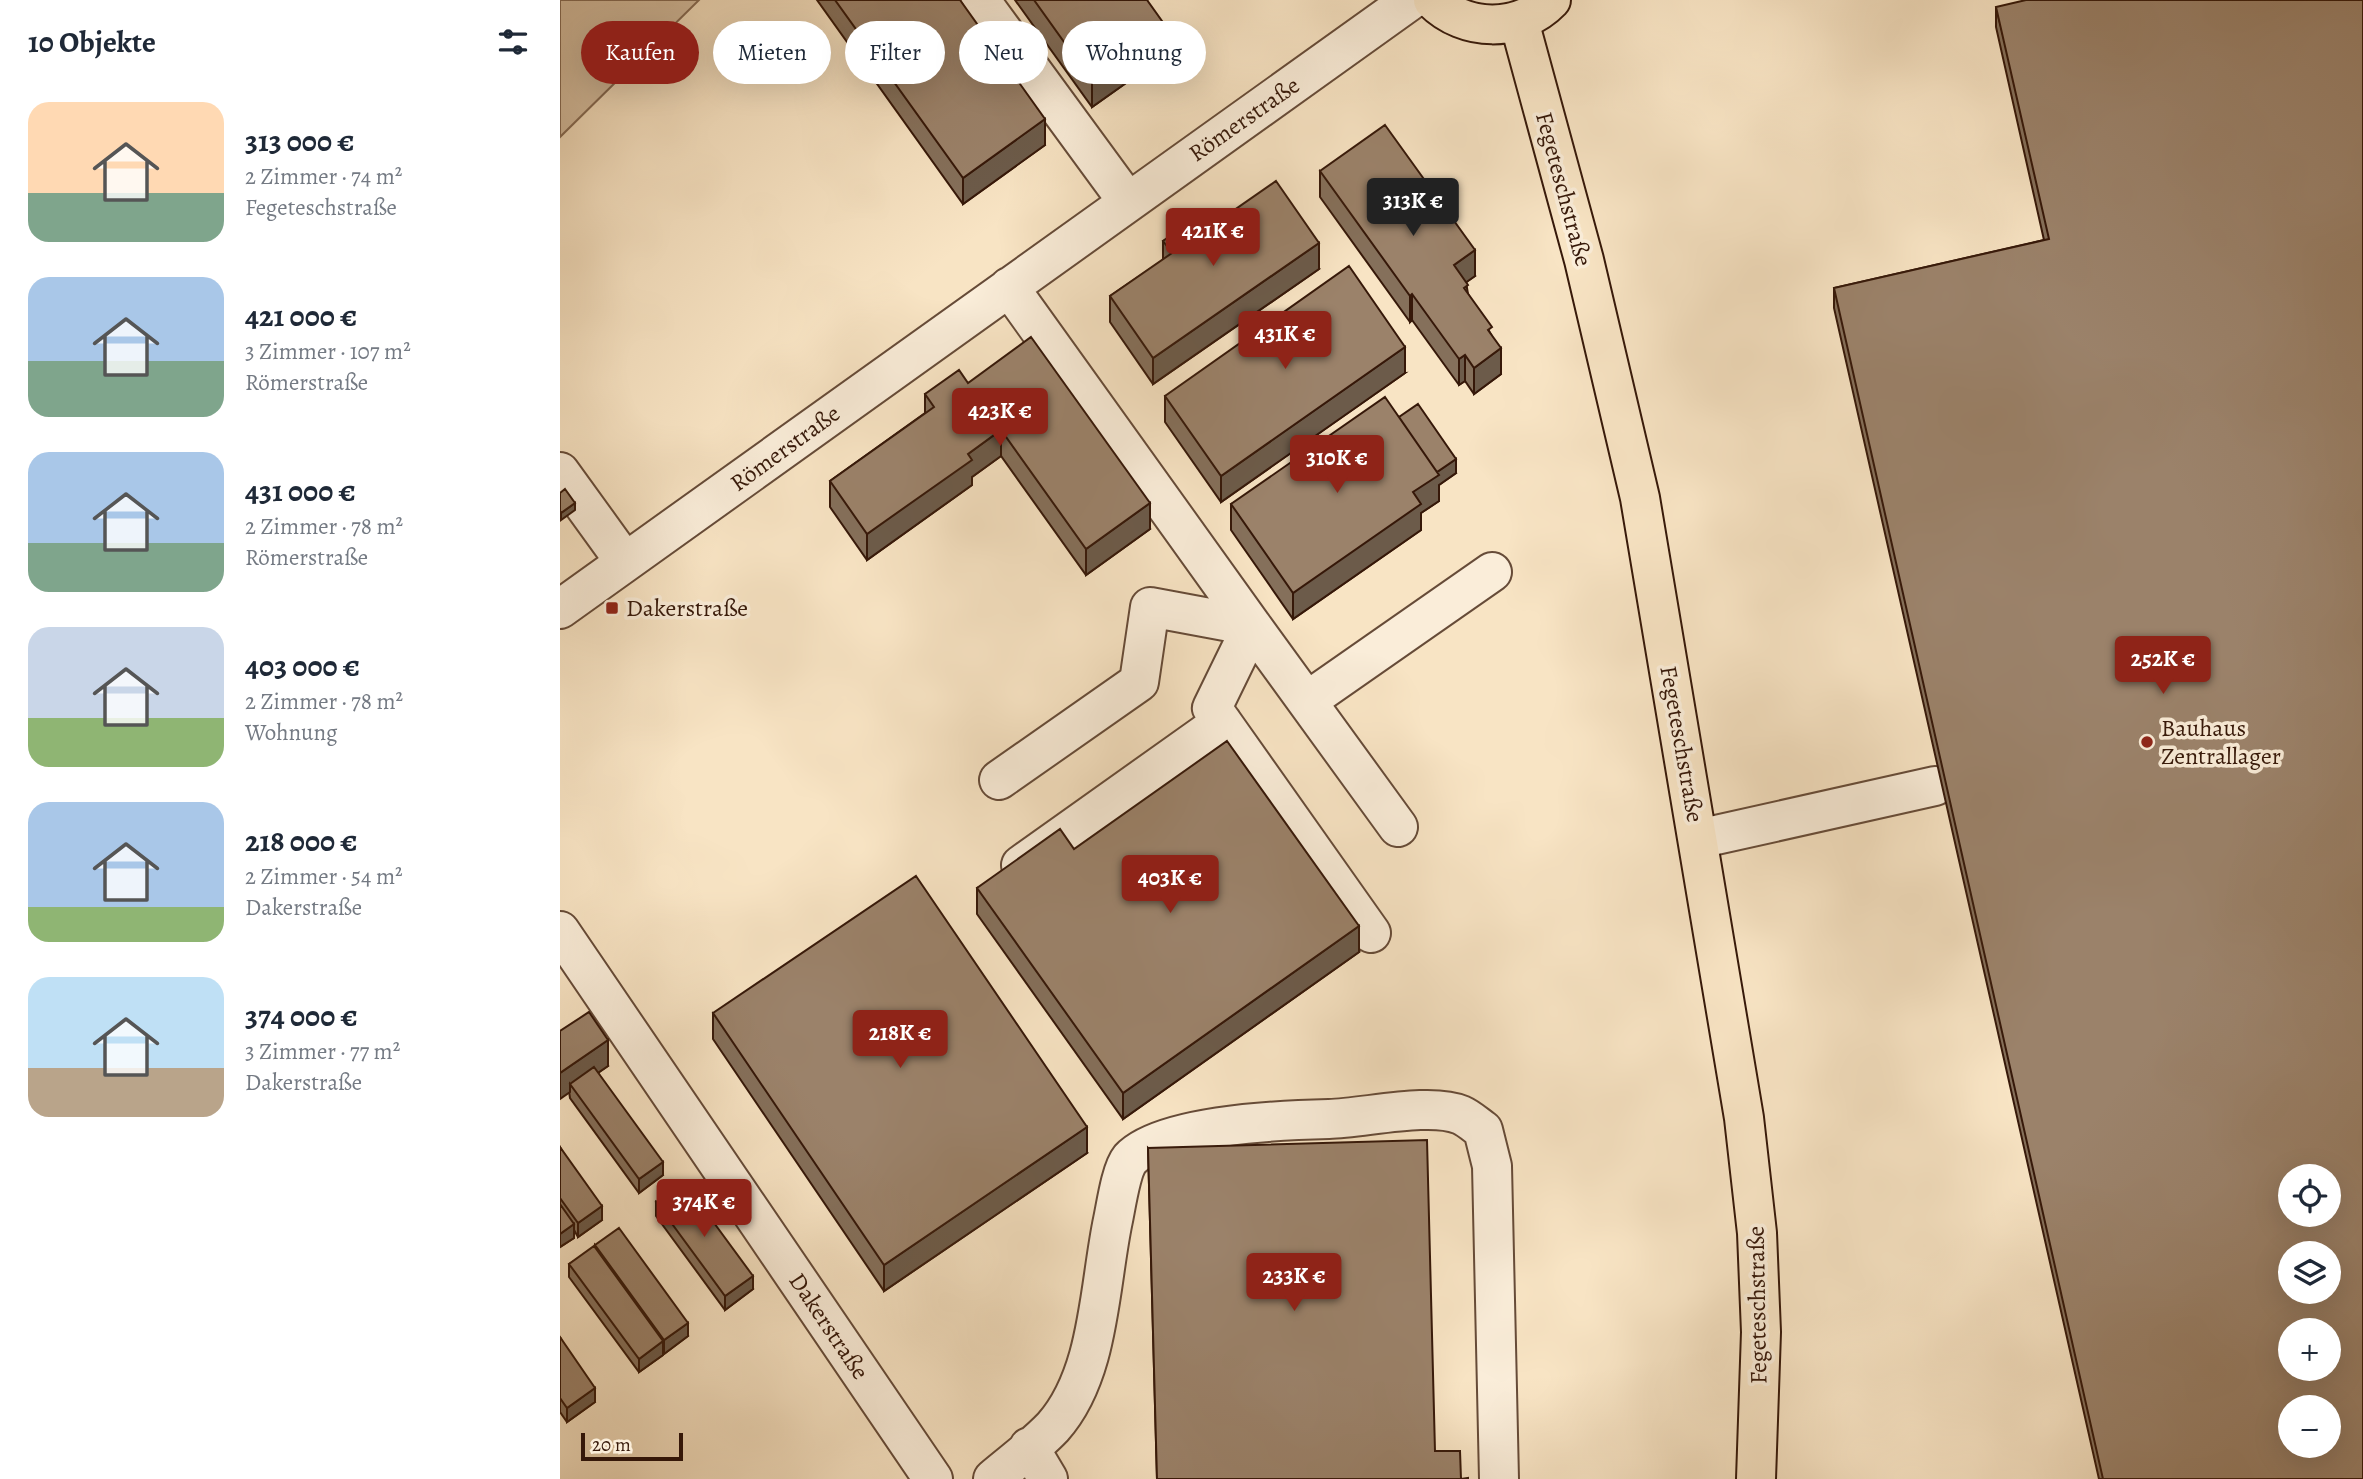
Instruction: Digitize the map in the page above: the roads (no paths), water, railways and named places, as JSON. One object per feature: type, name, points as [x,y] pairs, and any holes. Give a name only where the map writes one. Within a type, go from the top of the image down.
[{"type":"main road","points":[[1433,0],[1443,10],[1467,21],[1493,25],[1516,10],[1543,8],[1550,0]]},
{"type":"main road","name":"Fegeteschstraße","points":[[1516,10],[1584,260],[1640,498],[1744,1118],[1757,1233],[1761,1332],[1756,1479]]},
{"type":"street","points":[[980,0],[1128,202]]},
{"type":"street","name":"Römerstraße","points":[[560,609],[1411,0]]},
{"type":"street","points":[[1009,287],[1398,827]]},
{"type":"street","points":[[560,472],[625,562]]},
{"type":"street","points":[[1307,701],[1492,572]]},
{"type":"street","points":[[999,780],[1139,682],[1150,607],[1252,626]]},
{"type":"street","points":[[1252,626],[1212,708],[1371,933]]},
{"type":"street","points":[[989,887],[1222,722]]},
{"type":"street","points":[[1698,839],[1935,786]]},
{"type":"street","name":"Dakerstraße","points":[[560,931],[933,1479]]},
{"type":"street","points":[[993,1479],[1039,1463],[1054,1426],[1086,1368],[1110,1236],[1129,1160],[1157,1141],[1179,1134],[1437,1109],[1461,1115],[1483,1130],[1492,1166],[1499,1479]]},
{"type":"place","name":"Dakerstraße","points":[[612,608]]},
{"type":"place","name":"Bauhaus Zentrallager","points":[[2147,742]]}]
